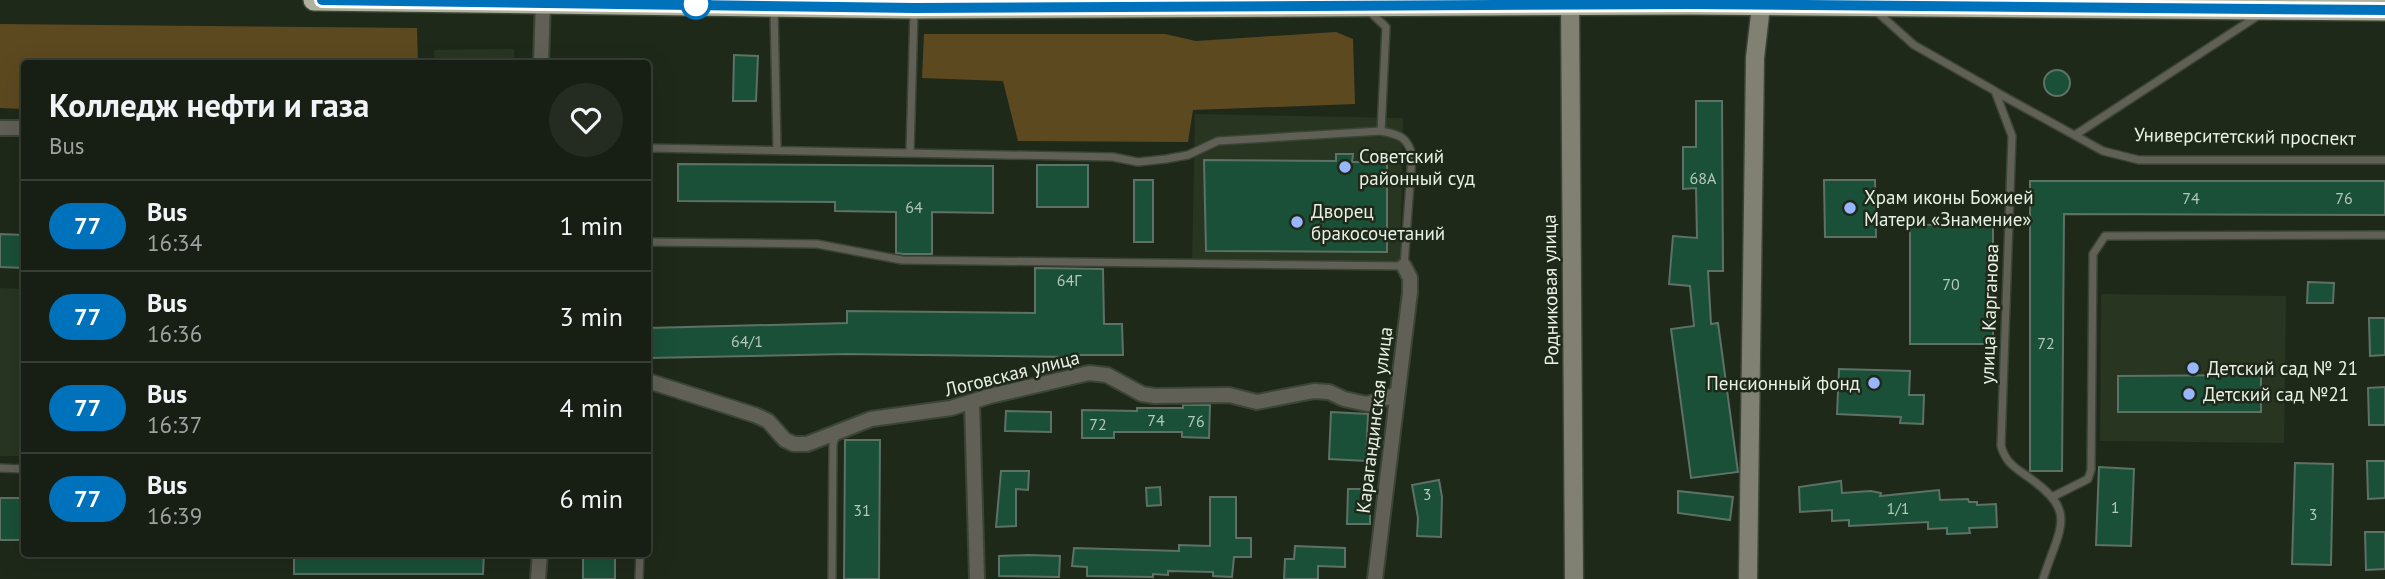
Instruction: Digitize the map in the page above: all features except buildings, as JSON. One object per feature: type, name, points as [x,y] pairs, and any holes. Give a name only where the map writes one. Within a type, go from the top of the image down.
[{"type":"highway","points":[[314,0],[543,0],[915,8],[1570,2],[2385,10]]},
{"type":"main road","name":"Родниковая улица","points":[[1570,2],[1574,579]]},
{"type":"main road","points":[[1748,579],[1755,58],[1763,3]]},
{"type":"street","points":[[541,60],[543,0]]},
{"type":"street","points":[[0,128],[21,128]]},
{"type":"street","name":"Карагандинская улица","points":[[1375,579],[1409,292],[1410,278],[1404,266]]},
{"type":"street","name":"Логовская улица","points":[[651,382],[755,415],[768,421],[794,444],[807,444],[871,419],[972,403],[990,396],[1089,373],[1107,375],[1142,394],[1155,396],[1229,395],[1257,402],[1314,391],[1329,392],[1343,399],[1367,404],[1395,394]]},
{"type":"street","points":[[972,403],[976,579]]},
{"type":"street","points":[[538,579],[540,557]]},
{"type":"lane","points":[[1364,3],[1386,27],[1381,131]]},
{"type":"lane","points":[[774,5],[777,149]]},
{"type":"lane","points":[[1871,6],[1914,45],[1995,91]]},
{"type":"lane","points":[[910,151],[915,8]]},
{"type":"lane","points":[[2075,135],[2269,9]]},
{"type":"lane","name":"Университетский проспект","points":[[1995,91],[2103,151],[2139,160],[2385,160]]},
{"type":"lane","name":"улица Карганова","points":[[1995,91],[2012,136],[2001,446],[2010,464],[2054,496]]},
{"type":"lane","points":[[651,148],[910,151],[1113,157],[1138,162],[1188,155],[1219,141],[1381,131],[1400,135],[1407,140],[1412,156],[1404,266],[902,260],[817,244],[651,242]]},
{"type":"lane","points":[[2043,579],[2060,526],[2061,511],[2054,496],[2088,479],[2091,470],[2093,254],[2105,236],[2385,234]]},
{"type":"lane","points":[[832,579],[833,444],[838,431]]},
{"type":"lane","points":[[0,468],[21,468]]},
{"type":"lane","points":[[639,579],[640,557]]},
{"type":"shaded area","points":[[0,24],[417,28],[418,60],[21,60],[21,109],[0,108]]},
{"type":"shaded area","points":[[1336,32],[1353,39],[1355,104],[1193,110],[1188,142],[1018,141],[1003,81],[922,78],[924,34],[1165,34],[1196,41]]},
{"type":"shaded area","points":[[514,49],[514,60],[435,60],[434,50]]},
{"type":"shaded area","points":[[1195,114],[1403,118],[1400,268],[1192,263]]},
{"type":"shaded area","points":[[0,288],[21,289],[21,456],[0,456]]},
{"type":"shaded area","name":"Детский сад № 21","points":[[2101,294],[2286,296],[2284,443],[2100,441]]},
{"type":"bus line","name":"77","points":[[322,0],[915,8],[1689,4],[2385,10]]},
{"type":"place","name":"Советский районный суд","points":[[1345,167]]},
{"type":"place","name":"Храм иконы Божией Матери «Знамение»","points":[[1850,208]]},
{"type":"place","name":"Дворец бракосочетаний","points":[[1297,222]]},
{"type":"place","name":"Детский сад № 21","points":[[2193,368]]},
{"type":"place","name":"Пенсионный фонд","points":[[1874,383]]},
{"type":"place","name":"Детский сад №21","points":[[2189,394]]}]
